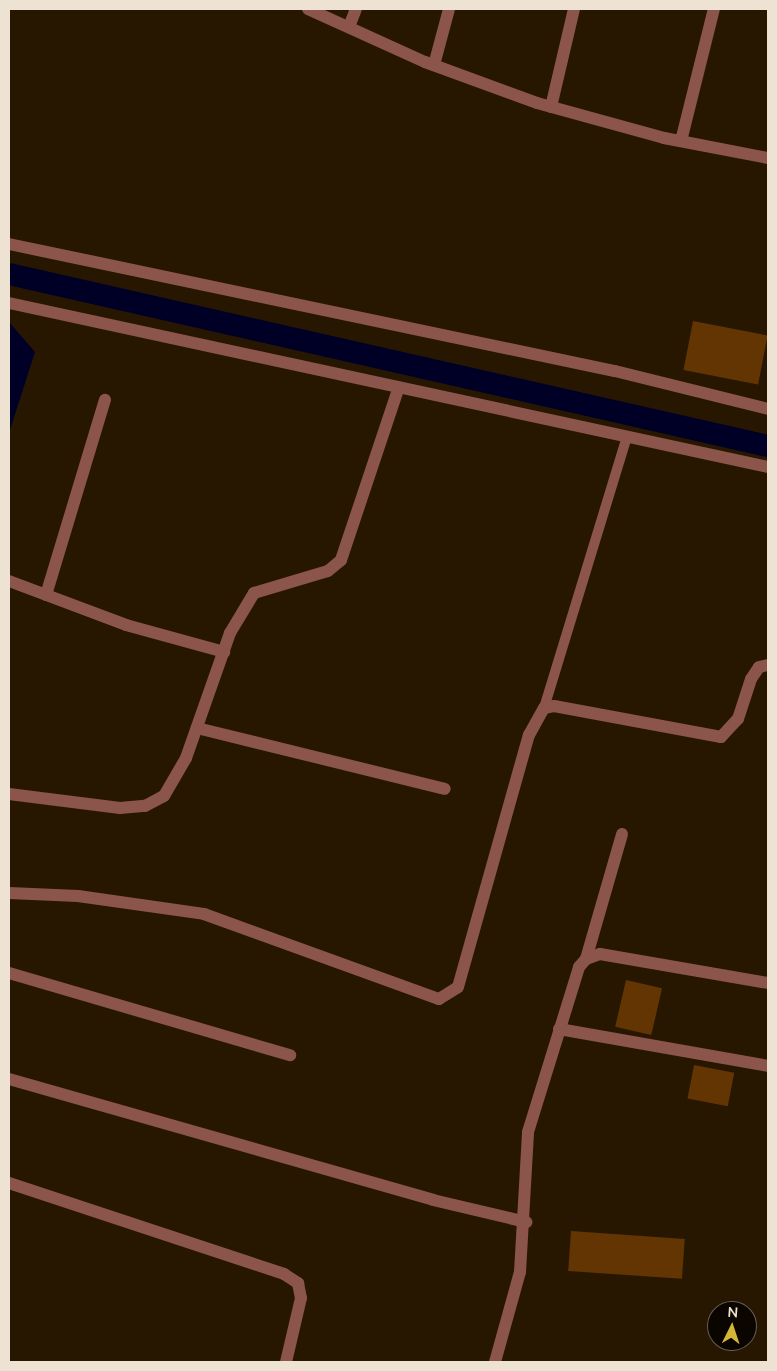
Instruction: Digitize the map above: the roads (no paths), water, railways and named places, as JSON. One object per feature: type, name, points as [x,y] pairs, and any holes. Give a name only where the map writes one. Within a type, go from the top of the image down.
[{"type":"street","points":[[308,9],[434,65],[551,107],[681,141],[768,158]]},
{"type":"street","points":[[348,27],[356,9]]},
{"type":"street","points":[[434,65],[449,9]]},
{"type":"street","points":[[551,107],[574,9]]},
{"type":"street","points":[[681,141],[714,9]]},
{"type":"street","points":[[9,244],[615,371],[768,409]]},
{"type":"street","points":[[9,302],[400,387],[626,439],[768,467]]},
{"type":"street","points":[[9,794],[120,808],[145,806],[164,796],[176,778],[197,728],[224,652],[254,594],[328,571],[341,560],[400,387]]},
{"type":"street","points":[[46,595],[105,400]]},
{"type":"street","points":[[9,581],[126,625],[224,652]]},
{"type":"street","points":[[9,892],[78,896],[204,914],[439,999],[458,987],[529,734],[544,708],[554,706],[722,737],[738,719],[750,679],[759,667],[768,665]]},
{"type":"street","points":[[197,728],[444,789]]},
{"type":"street","points":[[495,1362],[515,1298],[526,1222],[525,1146],[574,976],[586,958],[622,834]]},
{"type":"street","points":[[586,958],[600,954],[768,983]]},
{"type":"street","points":[[9,974],[290,1055]]},
{"type":"street","points":[[559,1029],[768,1066]]},
{"type":"street","points":[[9,1079],[433,1200],[526,1222]]},
{"type":"street","points":[[9,1183],[284,1274],[298,1283],[301,1298],[286,1362]]},
{"type":"lane","points":[[544,708],[626,439]]},
{"type":"water","points":[[9,322],[35,352],[9,433]]},
{"type":"waterway","points":[[9,274],[768,446]]}]
